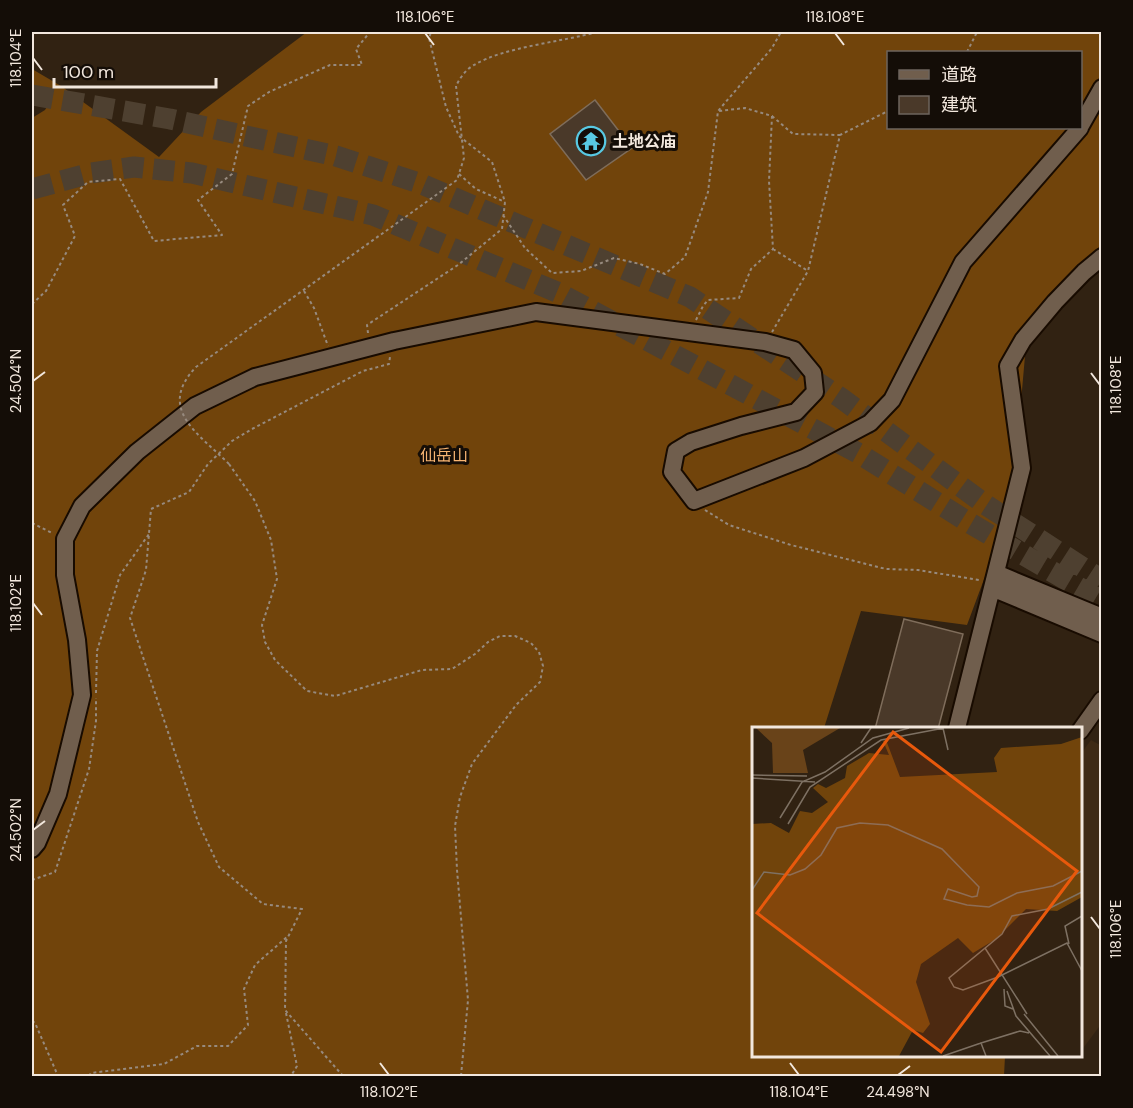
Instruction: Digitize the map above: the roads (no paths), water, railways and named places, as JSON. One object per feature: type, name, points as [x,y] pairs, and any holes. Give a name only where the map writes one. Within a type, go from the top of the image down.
[{"type":"street","points":[[1082,123],[1101,88]]},
{"type":"street","points":[[32,849],[37,843],[58,794],[82,695],[77,640],[65,575],[65,539],[82,506],[137,452],[195,406],[255,377],[394,341],[536,312],[765,342],[794,350],[813,373],[815,392],[796,412],[691,442],[676,451],[672,472],[694,501],[804,458],[870,423],[892,400],[963,262],[1078,129]]},
{"type":"street","points":[[958,727],[1022,468],[1008,366],[1023,340],[1055,302],[1101,257]]},
{"type":"street","points":[[994,581],[1101,617]]},
{"type":"street","points":[[994,581],[1101,634]]},
{"type":"street","points":[[1082,728],[1101,700]]},
{"type":"tunnel","points":[[32,95],[170,119],[336,156],[419,183],[690,297],[841,398],[986,505],[1102,580]]},
{"type":"tunnel","points":[[32,189],[91,173],[134,167],[192,173],[373,215],[557,292],[858,453],[968,522],[1102,601]]},
{"type":"place","name":"土地公庙","points":[[591,141]]},
{"type":"park label","name":"仙岳山","points":[[444,455]]}]
